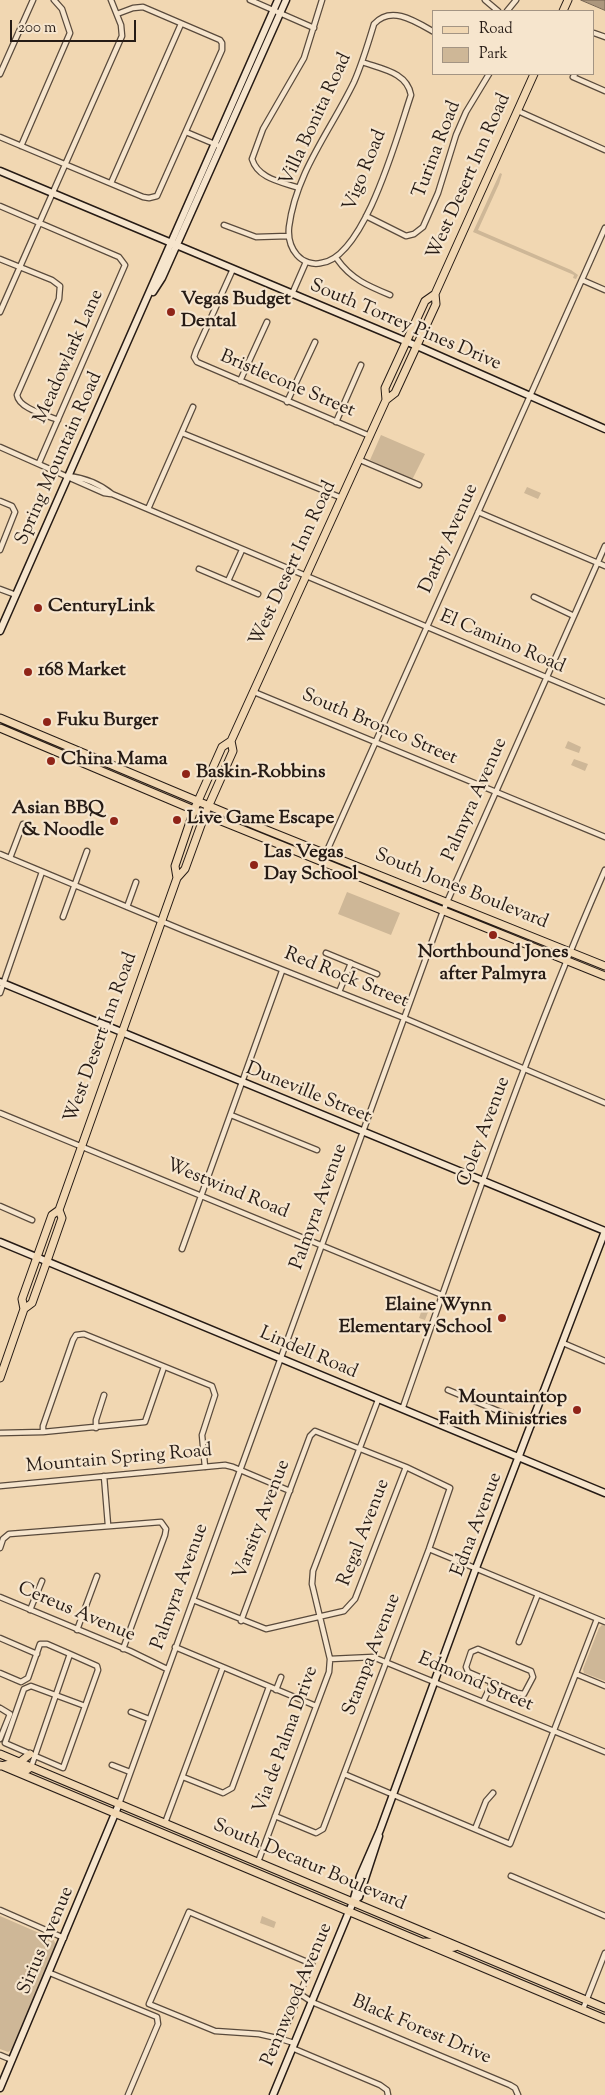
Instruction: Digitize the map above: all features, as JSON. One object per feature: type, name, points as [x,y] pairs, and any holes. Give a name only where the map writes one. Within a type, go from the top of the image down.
[{"type":"main road","name":"West Desert Inn Road","points":[[386,400],[385,388],[425,301],[434,294],[534,75]]},
{"type":"main road","name":"West Desert Inn Road","points":[[24,1310],[22,1299],[52,1215],[59,1210],[162,921],[176,878],[175,866],[194,810],[222,747],[231,741],[254,692],[386,400],[395,393],[436,304],[434,294]]},
{"type":"main road","name":"South Jones Boulevard","points":[[0,718],[208,806],[605,966]]},
{"type":"main road","name":"South Jones Boulevard","points":[[0,728],[194,810],[605,976]]},
{"type":"main road","name":"West Desert Inn Road","points":[[176,878],[185,869],[208,806],[233,751],[231,741]]},
{"type":"main road","points":[[86,755],[86,764]]},
{"type":"main road","name":"West Desert Inn Road","points":[[0,1378],[24,1310],[32,1303],[47,1261],[62,1218],[59,1210]]},
{"type":"main road","name":"South Decatur Boulevard","points":[[0,1754],[258,1862],[422,1943],[605,2019]]},
{"type":"main road","points":[[20,1762],[33,1754]]},
{"type":"main road","points":[[0,1766],[10,1764],[27,1770],[31,1767]]},
{"type":"main road","name":"South Decatur Boulevard","points":[[0,1766],[226,1859],[457,1946],[605,2008]]},
{"type":"main road","points":[[226,1859],[229,1856],[250,1865],[256,1865],[258,1862]]},
{"type":"main road","points":[[422,1943],[431,1942],[452,1948],[457,1946]]},
{"type":"main road","points":[[459,1958],[470,1956],[495,1967],[507,1967]]},
{"type":"street","points":[[0,74],[32,0]]},
{"type":"street","points":[[21,146],[70,33],[62,9],[54,0]]},
{"type":"street","points":[[0,312],[122,36],[112,0]]},
{"type":"street","points":[[250,0],[314,28]]},
{"type":"street","name":"Spring Mountain Road","points":[[0,631],[148,299],[162,278],[173,244],[278,0]]},
{"type":"street","name":"Spring Mountain Road","points":[[217,145],[286,0]]},
{"type":"street","points":[[300,188],[265,176],[254,167],[252,159],[254,150],[304,58],[322,0]]},
{"type":"street","points":[[485,0],[497,10]]},
{"type":"street","points":[[508,10],[516,0]]},
{"type":"street","points":[[0,137],[143,197],[154,198],[160,192],[222,50],[222,44],[220,40],[143,7],[133,8],[117,14]]},
{"type":"street","name":"Villa Bonita Road","points":[[288,236],[289,226],[309,163],[354,82],[374,24],[385,15],[401,16],[432,31]]},
{"type":"street","points":[[111,183],[181,24]]},
{"type":"street","name":"Vigo Road","points":[[337,259],[366,216],[387,168],[411,95],[410,87],[405,80],[395,74],[362,62]]},
{"type":"street","name":"Turina Road","points":[[366,216],[400,234],[414,234],[423,227],[428,218],[456,135],[466,112],[487,76]]},
{"type":"street","points":[[574,76],[605,91]]},
{"type":"street","points":[[518,111],[605,150]]},
{"type":"street","points":[[186,132],[217,145]]},
{"type":"street","name":"South Torrey Pines Drive","points":[[0,171],[416,346],[605,429]]},
{"type":"street","points":[[0,206],[39,223]]},
{"type":"street","name":"Meadowlark Lane","points":[[39,223],[119,257],[124,262],[124,271],[40,463]]},
{"type":"street","points":[[224,225],[256,237],[288,236],[290,244],[297,255],[306,262],[316,264],[337,259],[346,271],[359,282],[390,295]]},
{"type":"street","name":"Darby Avenue","points":[[322,862],[605,228]]},
{"type":"street","points":[[0,259],[52,280],[60,286],[59,299],[17,396],[24,406],[58,420]]},
{"type":"street","points":[[292,294],[306,262]]},
{"type":"street","name":"Bristlecone Street","points":[[233,269],[196,351],[194,360],[240,382],[370,436]]},
{"type":"street","points":[[582,280],[605,290]]},
{"type":"street","points":[[240,382],[267,322]]},
{"type":"street","points":[[287,402],[315,342]]},
{"type":"street","points":[[336,422],[361,365]]},
{"type":"street","points":[[148,510],[193,407]]},
{"type":"street","points":[[182,433],[342,498]]},
{"type":"street","name":"El Camino Road","points":[[0,447],[69,476],[80,478],[148,510],[605,702]]},
{"type":"street","points":[[360,460],[419,485]]},
{"type":"street","points":[[0,501],[14,509],[13,520],[0,550]]},
{"type":"street","points":[[478,512],[605,566]]},
{"type":"street","name":"Palmyra Avenue","points":[[119,1804],[443,910],[605,546]]},
{"type":"street","points":[[228,581],[242,550]]},
{"type":"street","points":[[199,569],[258,594]]},
{"type":"street","points":[[0,589],[16,596]]},
{"type":"street","points":[[534,597],[574,616]]},
{"type":"street","name":"South Bronco Street","points":[[254,692],[605,837]]},
{"type":"street","points":[[10,858],[23,824]]},
{"type":"street","points":[[64,917],[87,851]]},
{"type":"street","name":"Red Rock Street","points":[[0,854],[282,971],[404,1018],[605,1103]]},
{"type":"street","name":"Coley Avenue","points":[[404,1407],[462,1244],[482,1181],[566,960],[605,870]]},
{"type":"street","points":[[0,993],[2,982],[42,872]]},
{"type":"street","points":[[127,907],[136,882]]},
{"type":"street","points":[[326,953],[377,974]]},
{"type":"street","points":[[339,992],[351,963]]},
{"type":"street","points":[[182,1249],[282,971]]},
{"type":"street","name":"Duneville Street","points":[[2,982],[241,1083],[605,1231]]},
{"type":"street","name":"Westwind Road","points":[[0,1112],[442,1296]]},
{"type":"street","points":[[231,1115],[317,1150]]},
{"type":"street","points":[[0,1206],[32,1220]]},
{"type":"street","name":"Edna Avenue","points":[[351,1907],[359,1896],[378,1845],[380,1830],[476,1568],[605,1231]]},
{"type":"street","name":"Lindell Road","points":[[0,1242],[195,1321],[280,1360],[378,1400],[404,1407],[605,1493]]},
{"type":"street","points":[[43,1432],[43,1426],[73,1340],[78,1334],[84,1334],[212,1386],[215,1391],[202,1435],[205,1467]]},
{"type":"street","points":[[563,1344],[605,1361]]},
{"type":"street","points":[[0,1433],[96,1428],[145,1422],[164,1367]]},
{"type":"street","points":[[448,1390],[532,1425]]},
{"type":"street","points":[[96,1428],[96,1420],[104,1395]]},
{"type":"street","name":"Via de Palma Drive","points":[[258,1862],[329,1672],[330,1660],[312,1584],[313,1571],[378,1400]]},
{"type":"street","name":"Varsity Avenue","points":[[241,1621],[310,1436],[315,1431],[360,1448]]},
{"type":"street","points":[[360,1448],[406,1467]]},
{"type":"street","name":"Mountain Spring Road","points":[[0,1486],[225,1466],[240,1470],[290,1491]]},
{"type":"street","name":"Stampa Avenue","points":[[275,1816],[320,1832],[344,1774],[429,1549],[450,1488],[406,1467]]},
{"type":"street","name":"Regal Avenue","points":[[321,1618],[344,1611],[356,1599],[406,1467]]},
{"type":"street","points":[[104,1476],[108,1525]]},
{"type":"street","points":[[0,1548],[6,1536],[155,1521],[164,1525],[165,1534],[123,1649]]},
{"type":"street","points":[[429,1549],[605,1622]]},
{"type":"street","points":[[77,1630],[97,1576]]},
{"type":"street","points":[[30,1610],[42,1581]]},
{"type":"street","points":[[519,1642],[538,1594]]},
{"type":"street","name":"Cereus Avenue","points":[[0,1598],[123,1649],[167,1670]]},
{"type":"street","points":[[193,1600],[258,1628],[273,1629],[321,1618]]},
{"type":"street","points":[[344,1774],[510,1844],[597,1618]]},
{"type":"street","points":[[0,1638],[37,1654]]},
{"type":"street","points":[[0,1673],[20,1682],[28,1678],[40,1644],[47,1644],[97,1666],[98,1670],[86,1706],[63,1768],[5,1743],[24,1689],[31,1686],[55,1696],[64,1696],[86,1706]]},
{"type":"street","points":[[176,1647],[316,1706]]},
{"type":"street","points":[[478,1649],[528,1670],[533,1676],[524,1694],[492,1683],[466,1670],[474,1650],[478,1649]]},
{"type":"street","points":[[31,1767],[33,1754],[70,1654]]},
{"type":"street","name":"Edmond Street","points":[[330,1660],[364,1656],[386,1662],[605,1752]]},
{"type":"street","points":[[165,1824],[224,1667]]},
{"type":"street","points":[[576,1674],[605,1686]]},
{"type":"street","points":[[276,1690],[281,1677]]},
{"type":"street","points":[[483,1702],[492,1683]]},
{"type":"street","points":[[183,1777],[223,1794],[232,1788],[269,1687]]},
{"type":"street","points":[[0,1708],[10,1714],[0,1739]]},
{"type":"street","points":[[131,1712],[149,1719]]},
{"type":"street","points":[[112,1765],[130,1772]]},
{"type":"street","points":[[474,1829],[486,1801],[493,1792]]},
{"type":"street","name":"Sirius Avenue","points":[[0,2088],[119,1804]]},
{"type":"street","points":[[511,1876],[605,1916]]},
{"type":"street","name":"Pennwood Avenue","points":[[273,2095],[351,1907]]},
{"type":"street","points":[[0,1910],[64,1938]]},
{"type":"street","points":[[281,2039],[312,1964],[189,1912],[149,2004],[215,2031],[260,2034],[281,2039],[380,2085],[387,2093]]},
{"type":"street","points":[[583,2009],[605,1953]]},
{"type":"street","points":[[50,1972],[157,2016],[158,2024],[128,2095]]},
{"type":"street","name":"Black Forest Drive","points":[[299,1997],[510,2085],[517,2093]]},
{"type":"street","points":[[0,2055],[12,2060]]},
{"type":"green space","points":[[500,173],[502,174],[499,184],[478,230],[571,270],[578,275],[576,279],[573,278],[574,275],[473,232]]},
{"type":"green space","points":[[381,435],[425,454],[413,478],[410,479],[370,460]]},
{"type":"green space","points":[[527,487],[541,493],[538,499],[524,493]]},
{"type":"green space","points":[[568,741],[581,747],[579,753],[565,748]]},
{"type":"green space","points":[[574,759],[588,764],[585,771],[571,765]]},
{"type":"green space","points":[[347,892],[400,913],[391,935],[338,914]]},
{"type":"green space","points":[[424,1304],[430,1307],[425,1320],[419,1318]]},
{"type":"green space","points":[[602,1625],[605,1626],[605,1681],[584,1673],[583,1669],[599,1628]]},
{"type":"green space","points":[[0,1916],[53,1939],[56,1944],[11,2050],[8,2052],[0,2049]]},
{"type":"green space","points":[[262,1916],[276,1922],[274,1928],[260,1923]]},
{"type":"shaded area","points":[[581,0],[605,0],[605,10]]},
{"type":"place","name":"Vegas Budget Dental","points":[[171,312]]},
{"type":"place","name":"CenturyLink","points":[[38,608]]},
{"type":"place","name":"168 Market","points":[[28,672]]},
{"type":"place","name":"Fuku Burger","points":[[47,722]]},
{"type":"place","name":"China Mama","points":[[51,761]]},
{"type":"place","name":"Baskin-Robbins","points":[[186,774]]},
{"type":"place","name":"Live Game Escape","points":[[177,820]]},
{"type":"place","name":"Asian BBQ & Noodle","points":[[114,821]]},
{"type":"place","name":"Las Vegas Day School","points":[[254,865]]},
{"type":"place","name":"Northbound Jones after Palmyra","points":[[493,935]]},
{"type":"place","name":"Elaine Wynn Elementary School","points":[[502,1318]]},
{"type":"place","name":"Mountaintop Faith Ministries","points":[[577,1410]]}]
